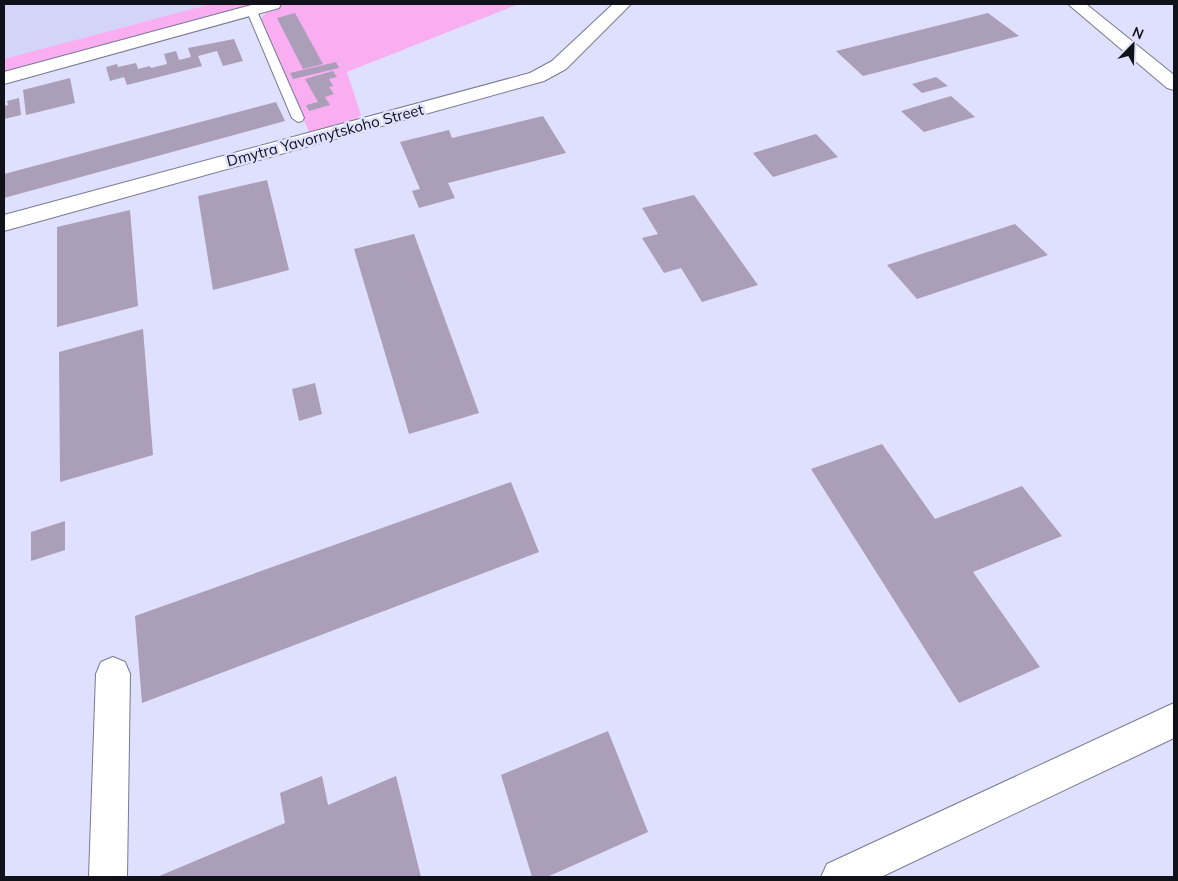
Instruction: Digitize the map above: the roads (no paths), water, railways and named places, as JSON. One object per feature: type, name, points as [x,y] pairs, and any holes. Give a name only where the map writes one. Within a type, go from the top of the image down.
[{"type":"street","points":[[4,78],[273,4]]},
{"type":"street","name":"Dmytra Yavornytskoho Street","points":[[4,223],[537,77],[559,65],[623,4]]},
{"type":"street","points":[[1076,4],[1174,84]]},
{"type":"street","points":[[108,877],[113,674]]},
{"type":"street","points":[[840,877],[1174,720]]},
{"type":"lane","points":[[251,10],[298,118]]}]
